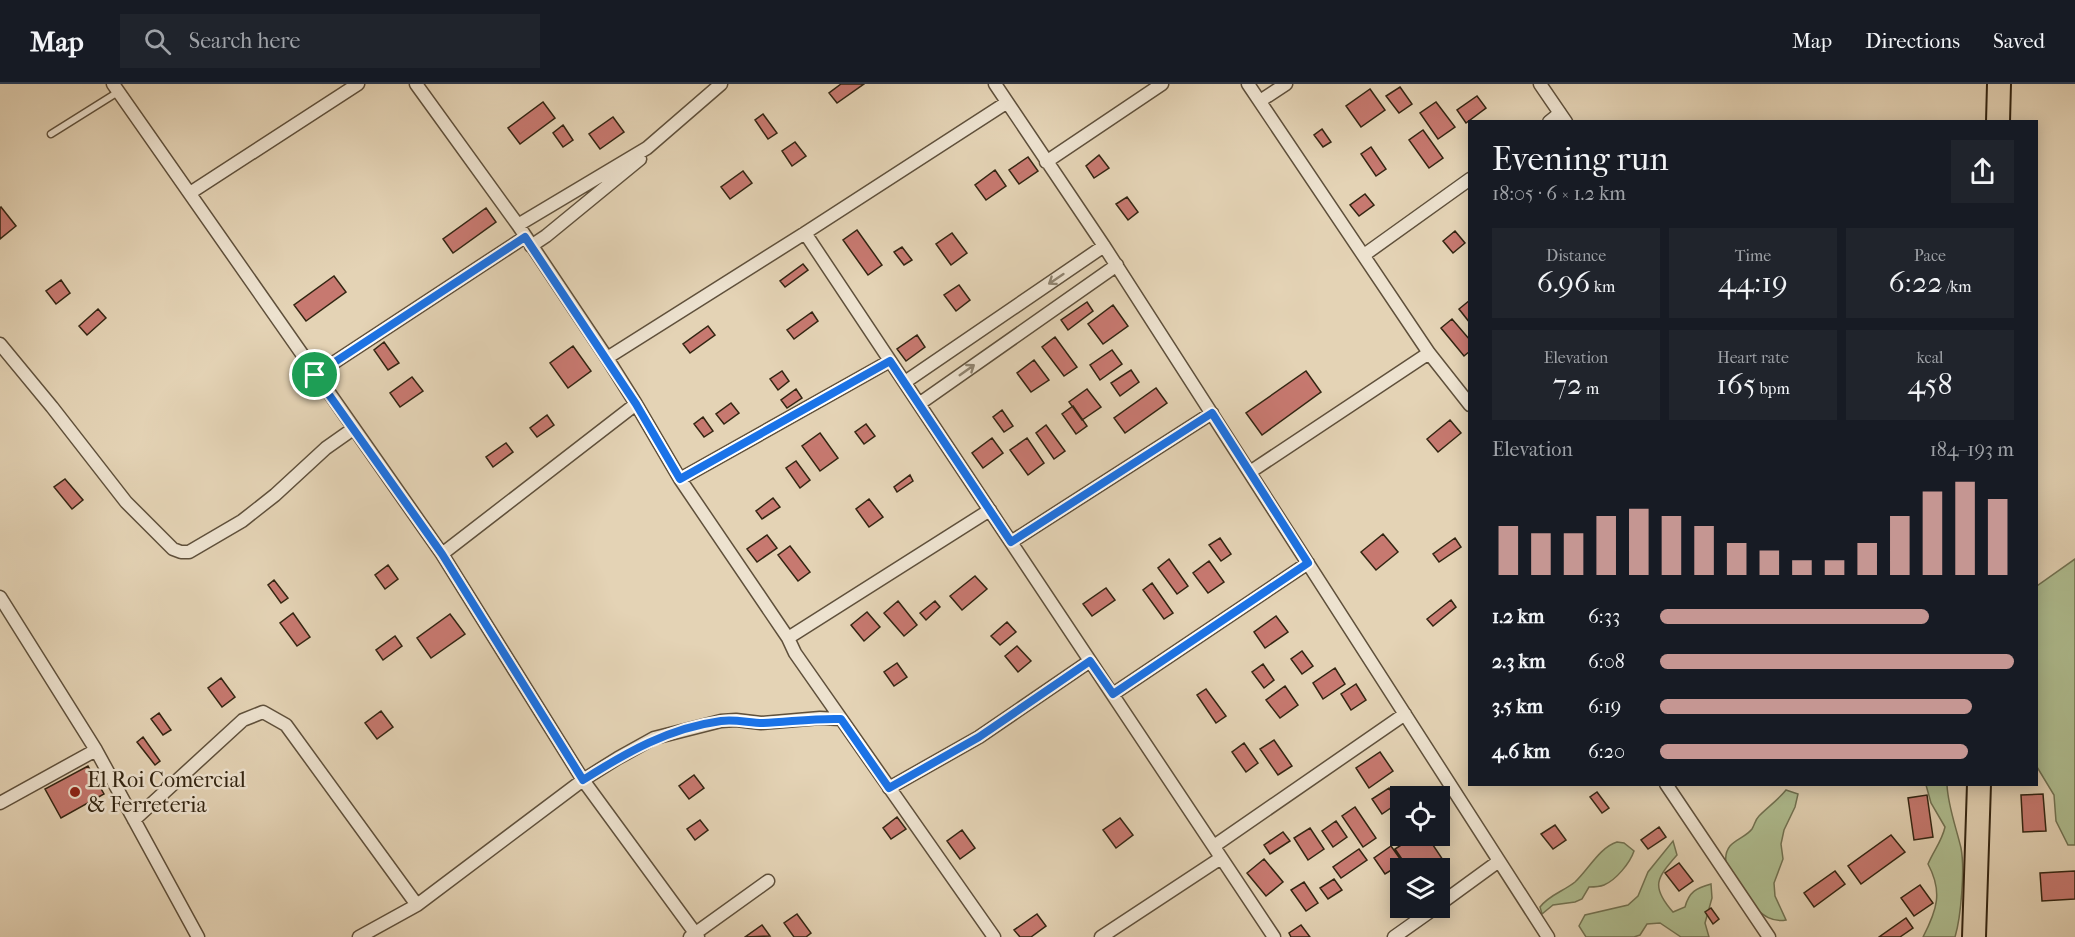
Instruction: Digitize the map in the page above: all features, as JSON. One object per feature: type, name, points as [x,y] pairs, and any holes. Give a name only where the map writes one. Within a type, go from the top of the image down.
[{"type":"highway","points":[[1998,120],[1999,84]]},
{"type":"highway","points":[[1974,937],[1979,786]]},
{"type":"street","points":[[190,193],[358,84]]},
{"type":"street","points":[[416,84],[518,225],[607,358],[680,479],[788,638],[795,653],[994,937]]},
{"type":"street","points":[[518,225],[647,148],[721,84]]},
{"type":"street","points":[[995,84],[1117,265],[1548,937]]},
{"type":"street","points":[[1046,162],[1162,84]]},
{"type":"street","points":[[1248,84],[1429,353],[1466,391]]},
{"type":"street","points":[[1260,101],[1286,84]]},
{"type":"street","points":[[1540,84],[1563,117]]},
{"type":"street","points":[[116,88],[442,554],[583,780],[694,936],[768,881]]},
{"type":"street","points":[[607,358],[1006,103]]},
{"type":"street","points":[[315,375],[528,241],[546,236],[640,159],[647,148]]},
{"type":"street","points":[[1364,255],[1468,180]]},
{"type":"street","points":[[805,233],[1274,937]]},
{"type":"street","points":[[905,382],[1104,246]]},
{"type":"street","points":[[919,404],[1117,265]]},
{"type":"street","points":[[0,344],[52,406],[126,502],[172,549],[181,552],[189,552],[242,521],[275,495],[326,448],[353,429]]},
{"type":"street","points":[[1250,472],[1429,353]]},
{"type":"street","points":[[680,479],[890,361]]},
{"type":"street","points":[[442,554],[636,404]]},
{"type":"street","points":[[1011,542],[1212,413]]},
{"type":"street","points":[[788,638],[990,510]]},
{"type":"street","points":[[1113,694],[1308,563]]},
{"type":"street","points":[[0,597],[96,750],[198,937]]},
{"type":"street","points":[[889,788],[979,737],[1090,661]]},
{"type":"street","points":[[134,820],[243,720],[263,712],[286,725],[417,905]]},
{"type":"street","points":[[1214,846],[1405,714]]},
{"type":"street","points":[[359,937],[417,905],[583,780],[654,738],[728,720],[761,723],[820,718],[841,719]]},
{"type":"street","points":[[0,803],[96,750]]},
{"type":"street","points":[[1667,786],[1769,937]]},
{"type":"street","points":[[1101,937],[1221,858]]},
{"type":"street","points":[[1450,897],[1499,861]]},
{"type":"street","points":[[1394,937],[1421,918]]},
{"type":"lane","points":[[51,134],[116,88]]},
{"type":"green space","points":[[2075,559],[2075,845],[2068,845],[2056,821],[2054,795],[2038,769],[2038,585]]},
{"type":"green space","points":[[1926,786],[1947,786],[1961,848],[1963,868],[1962,893],[1955,937],[1923,937],[1935,909],[1937,892],[1936,883],[1928,864],[1945,827],[1931,803]]},
{"type":"green space","points":[[1786,790],[1798,794],[1795,807],[1784,830],[1781,844],[1783,859],[1774,883],[1775,896],[1786,920],[1780,921],[1758,911],[1745,899],[1730,876],[1726,860],[1730,846],[1752,829],[1758,818]]},
{"type":"green space","points":[[1673,841],[1677,855],[1661,876],[1659,889],[1661,895],[1673,912],[1685,907],[1694,891],[1711,884],[1712,898],[1705,923],[1709,937],[1681,937],[1660,923],[1647,924],[1640,935],[1634,937],[1586,937],[1579,926],[1585,915],[1628,905],[1638,896],[1648,872]]},
{"type":"green space","points":[[1617,842],[1624,843],[1634,851],[1618,875],[1609,883],[1589,887],[1582,899],[1553,905],[1542,914],[1540,907],[1544,903],[1575,882],[1605,849]]},
{"type":"building","points":[[841,84],[864,84],[837,103],[829,93]]},
{"type":"building","points":[[1400,87],[1412,104],[1399,113],[1386,96]]},
{"type":"building","points":[[1370,89],[1385,110],[1361,127],[1346,106]]},
{"type":"building","points":[[1477,96],[1486,108],[1466,123],[1457,110]]},
{"type":"building","points":[[543,102],[555,118],[520,144],[508,128]]},
{"type":"building","points":[[1436,102],[1455,127],[1438,139],[1420,113]]},
{"type":"building","points":[[763,114],[777,133],[768,139],[755,120]]},
{"type":"building","points":[[613,117],[624,132],[600,149],[589,134]]},
{"type":"building","points":[[563,125],[573,140],[563,147],[553,133]]},
{"type":"building","points":[[1322,129],[1331,142],[1323,147],[1314,135]]},
{"type":"building","points":[[1423,130],[1443,158],[1429,168],[1409,140]]},
{"type":"building","points":[[795,142],[806,156],[792,166],[782,151]]},
{"type":"building","points":[[1371,147],[1386,169],[1376,176],[1361,154]]},
{"type":"building","points":[[1099,155],[1109,168],[1094,178],[1086,166]]},
{"type":"building","points":[[1028,157],[1038,171],[1019,184],[1009,170]]},
{"type":"building","points":[[995,170],[1006,186],[986,200],[975,185]]},
{"type":"building","points":[[743,171],[752,183],[730,199],[721,187]]},
{"type":"building","points":[[1365,194],[1374,205],[1359,216],[1350,205]]},
{"type":"building","points":[[1127,197],[1138,212],[1128,220],[1116,204]]},
{"type":"building","points":[[0,208],[16,226],[0,239]]},
{"type":"building","points":[[486,208],[496,222],[453,253],[443,239]]},
{"type":"building","points":[[857,230],[882,265],[868,275],[843,240]]},
{"type":"building","points":[[1455,231],[1465,243],[1453,253],[1443,241]]},
{"type":"building","points":[[952,233],[967,253],[951,265],[936,244]]},
{"type":"building","points":[[902,247],[912,260],[904,265],[894,252]]},
{"type":"building","points":[[803,264],[808,270],[785,287],[780,281]]},
{"type":"building","points":[[334,276],[346,292],[306,321],[294,305]]},
{"type":"building","points":[[61,280],[70,293],[56,304],[46,291]]},
{"type":"building","points":[[959,285],[970,300],[956,311],[944,295]]},
{"type":"building","points":[[1087,302],[1093,311],[1068,330],[1061,320]]},
{"type":"building","points":[[1468,302],[1468,320],[1459,309]]},
{"type":"building","points":[[1113,305],[1128,326],[1103,344],[1088,324]]},
{"type":"building","points":[[98,309],[106,318],[87,335],[79,326]]},
{"type":"building","points":[[812,312],[818,321],[794,339],[787,330]]},
{"type":"building","points":[[1452,319],[1468,338],[1468,353],[1464,356],[1441,328]]},
{"type":"building","points":[[708,326],[715,335],[690,353],[683,344]]},
{"type":"building","points":[[917,335],[925,347],[906,361],[897,349]]},
{"type":"building","points":[[1055,337],[1077,367],[1064,376],[1042,347]]},
{"type":"building","points":[[384,342],[399,363],[388,370],[374,350]]},
{"type":"building","points":[[573,346],[591,371],[568,388],[550,363]]},
{"type":"building","points":[[1112,350],[1122,364],[1100,380],[1090,365]]},
{"type":"building","points":[[1034,360],[1049,380],[1031,392],[1017,373]]},
{"type":"building","points":[[1131,370],[1139,382],[1120,396],[1111,383]]},
{"type":"building","points":[[782,371],[789,381],[778,390],[770,379]]},
{"type":"building","points":[[1306,371],[1321,392],[1262,435],[1246,413]]},
{"type":"building","points":[[412,377],[423,391],[400,407],[390,393]]},
{"type":"building","points":[[1156,388],[1167,403],[1125,433],[1114,418]]},
{"type":"building","points":[[796,389],[802,398],[787,408],[781,400]]},
{"type":"building","points":[[1087,389],[1101,407],[1082,420],[1069,402]]},
{"type":"building","points":[[731,403],[739,413],[724,424],[716,414]]},
{"type":"building","points":[[1073,406],[1087,426],[1076,434],[1062,414]]},
{"type":"building","points":[[1002,410],[1013,426],[1004,432],[993,417]]},
{"type":"building","points":[[547,415],[554,425],[537,437],[530,428]]},
{"type":"building","points":[[703,417],[713,431],[704,437],[694,424]]},
{"type":"building","points":[[1450,420],[1461,433],[1438,452],[1427,439]]},
{"type":"building","points":[[866,424],[875,436],[864,444],[855,432]]},
{"type":"building","points":[[1046,425],[1065,451],[1054,459],[1036,433]]},
{"type":"building","points":[[820,433],[838,458],[820,471],[802,446]]},
{"type":"building","points":[[992,438],[1003,453],[983,468],[972,453]]},
{"type":"building","points":[[1027,438],[1044,463],[1028,475],[1010,450]]},
{"type":"building","points":[[506,443],[513,452],[493,467],[486,457]]},
{"type":"building","points":[[796,461],[810,480],[800,488],[786,468]]},
{"type":"building","points":[[910,475],[913,481],[897,492],[894,487]]},
{"type":"building","points":[[65,479],[83,500],[72,509],[54,487]]},
{"type":"building","points":[[773,498],[780,507],[762,519],[756,511]]},
{"type":"building","points":[[869,499],[883,517],[869,527],[856,509]]},
{"type":"building","points":[[1383,534],[1398,552],[1376,570],[1361,552]]},
{"type":"building","points":[[767,535],[777,548],[757,562],[747,549]]},
{"type":"building","points":[[1220,538],[1231,554],[1221,561],[1209,545]]},
{"type":"building","points":[[1455,538],[1461,547],[1439,562],[1433,554]]},
{"type":"building","points":[[790,546],[810,572],[798,581],[778,555]]},
{"type":"building","points":[[1169,559],[1188,586],[1177,594],[1158,568]]},
{"type":"building","points":[[1209,561],[1224,582],[1208,593],[1193,573]]},
{"type":"building","points":[[388,565],[398,579],[385,589],[375,575]]},
{"type":"building","points":[[975,576],[987,589],[962,610],[950,596]]},
{"type":"building","points":[[274,580],[288,598],[281,603],[268,585]]},
{"type":"building","points":[[1152,583],[1173,613],[1164,619],[1143,590]]},
{"type":"building","points":[[1106,588],[1115,600],[1092,616],[1083,604]]},
{"type":"building","points":[[1451,600],[1456,607],[1433,626],[1427,619]]},
{"type":"building","points":[[898,601],[917,625],[904,636],[884,613]]},
{"type":"building","points":[[935,601],[940,607],[926,620],[920,613]]},
{"type":"building","points":[[867,612],[880,627],[864,641],[851,625]]},
{"type":"building","points":[[293,613],[310,637],[297,646],[280,623]]},
{"type":"building","points":[[450,614],[465,634],[431,658],[417,638]]},
{"type":"building","points":[[1276,616],[1288,632],[1265,648],[1254,632]]},
{"type":"building","points":[[1007,622],[1016,632],[1000,645],[991,636]]},
{"type":"building","points":[[395,636],[402,646],[383,660],[376,650]]},
{"type":"building","points":[[1017,646],[1031,661],[1018,672],[1005,656]]},
{"type":"building","points":[[1302,651],[1313,666],[1302,674],[1291,659]]},
{"type":"building","points":[[897,663],[907,677],[894,686],[884,672]]},
{"type":"building","points":[[1263,664],[1274,680],[1264,688],[1252,672]]},
{"type":"building","points":[[1335,668],[1345,684],[1323,699],[1313,683]]},
{"type":"building","points":[[221,678],[235,697],[222,707],[208,688]]},
{"type":"building","points":[[1356,684],[1366,700],[1351,710],[1341,694]]},
{"type":"building","points":[[1285,686],[1298,705],[1280,718],[1266,700]]},
{"type":"building","points":[[1206,689],[1226,716],[1216,723],[1197,695]]},
{"type":"building","points":[[381,711],[393,727],[377,739],[365,723]]},
{"type":"building","points":[[159,713],[171,730],[163,735],[151,719]]},
{"type":"building","points":[[143,737],[160,761],[155,765],[137,742]]},
{"type":"building","points":[[1274,740],[1292,766],[1278,775],[1260,749]]},
{"type":"building","points":[[1244,743],[1258,763],[1246,772],[1232,752]]},
{"type":"building","points":[[1380,752],[1393,771],[1369,788],[1356,768]]},
{"type":"building","name":"El Roi Comercial & Ferreteria","points":[[88,766],[104,794],[61,818],[45,789]]},
{"type":"building","points":[[694,775],[704,788],[689,799],[679,786]]},
{"type":"building","points":[[1389,788],[1390,808],[1382,814],[1372,799]]},
{"type":"building","points":[[1597,792],[1609,808],[1602,813],[1590,797]]},
{"type":"building","points":[[2043,794],[2046,831],[2023,832],[2021,795]]},
{"type":"building","points":[[1927,795],[1933,837],[1914,840],[1908,798]]},
{"type":"building","points":[[1355,807],[1376,838],[1363,847],[1342,816]]},
{"type":"building","points":[[897,817],[906,829],[891,839],[883,828]]},
{"type":"building","points":[[1120,818],[1133,835],[1116,848],[1103,830]]},
{"type":"building","points":[[700,820],[708,830],[695,840],[687,829]]},
{"type":"building","points":[[1336,821],[1347,837],[1333,847],[1322,831]]},
{"type":"building","points":[[1555,825],[1566,840],[1553,849],[1541,834]]},
{"type":"building","points":[[1659,827],[1666,837],[1648,849],[1641,840]]},
{"type":"building","points":[[1310,828],[1324,849],[1308,860],[1294,838]]},
{"type":"building","points":[[962,830],[975,848],[960,859],[947,841]]},
{"type":"building","points":[[1283,832],[1290,841],[1270,854],[1264,845]]},
{"type":"building","points":[[1891,835],[1905,852],[1861,884],[1848,866]]},
{"type":"building","points":[[1391,846],[1399,858],[1390,858],[1390,871],[1385,874],[1374,858]]},
{"type":"building","points":[[1400,846],[1434,846],[1442,858],[1401,858],[1395,849]]},
{"type":"building","points":[[1359,849],[1367,860],[1341,878],[1333,867]]},
{"type":"building","points":[[1264,859],[1283,882],[1266,896],[1247,873]]},
{"type":"building","points":[[1679,863],[1693,881],[1679,891],[1665,873]]},
{"type":"building","points":[[1835,871],[1845,884],[1814,907],[1804,893]]},
{"type":"building","points":[[2075,871],[2075,899],[2042,901],[2040,873]]},
{"type":"building","points":[[1334,879],[1342,890],[1328,899],[1320,888]]},
{"type":"building","points":[[1304,882],[1318,903],[1306,911],[1291,890]]},
{"type":"building","points":[[1920,885],[1933,903],[1914,916],[1901,898]]},
{"type":"building","points":[[1711,908],[1719,919],[1713,924],[1705,912]]},
{"type":"building","points":[[797,914],[811,933],[806,937],[794,937],[784,923]]},
{"type":"building","points":[[1037,914],[1046,926],[1031,937],[1020,937],[1014,930]]},
{"type":"building","points":[[1906,918],[1913,928],[1900,937],[1879,937]]},
{"type":"building","points":[[762,925],[770,936],[745,937]]},
{"type":"building","points":[[1301,925],[1310,937],[1291,937],[1289,933]]},
{"type":"place","name":"El Roi Comercial & Ferreteria","points":[[75,792]]},
{"type":"route","points":[[525,237],[607,358],[680,479],[890,361],[1011,542],[1212,413],[1308,563],[1113,694],[1090,661],[979,737],[889,788],[841,719],[820,718],[761,723],[721,721],[687,729],[654,738],[583,780],[442,554],[315,375],[525,237]]}]
